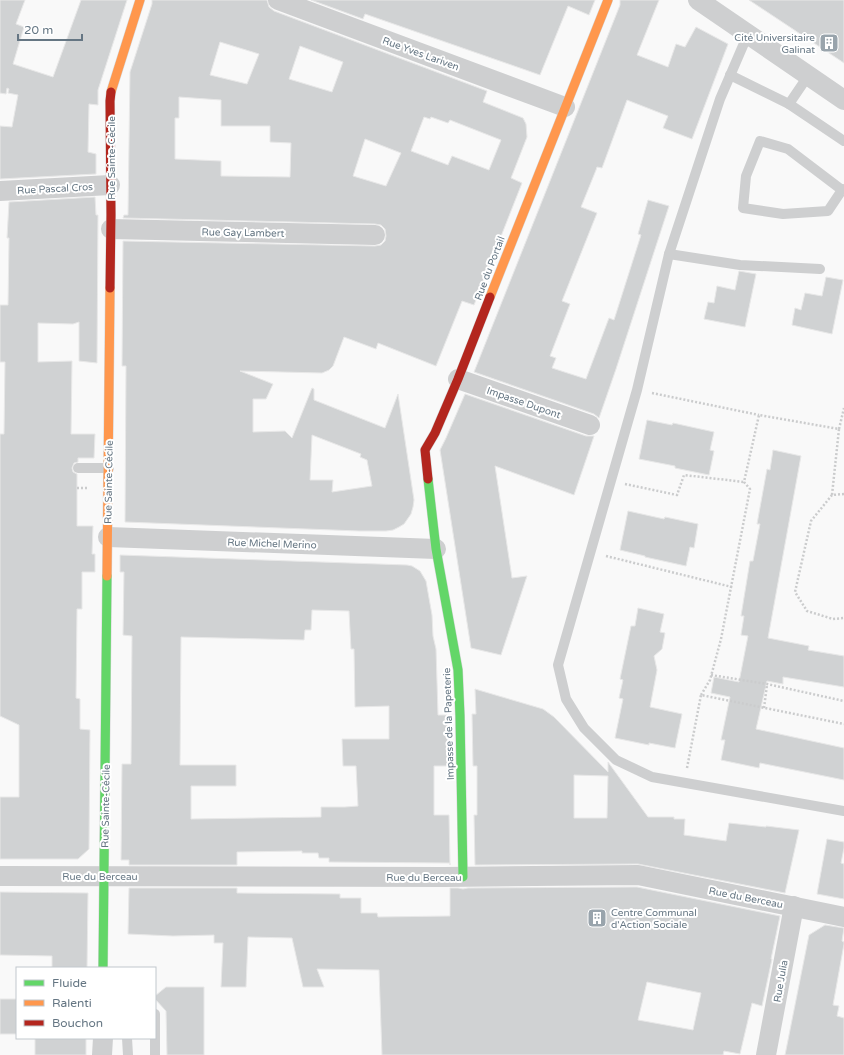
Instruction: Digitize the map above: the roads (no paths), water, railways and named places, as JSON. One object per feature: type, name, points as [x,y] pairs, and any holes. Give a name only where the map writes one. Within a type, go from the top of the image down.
[{"type":"street","name":"Rue Sainte-Cécile","points":[[103,967],[111,229],[110,101],[112,89],[140,0]]},
{"type":"street","name":"Rue Yves Lariven","points":[[278,0],[565,106]]},
{"type":"street","name":"Rue du Portail","points":[[436,549],[426,450],[435,433],[458,378],[608,0]]},
{"type":"street","points":[[698,0],[844,100]]},
{"type":"street","name":"Rue Pascal Cros","points":[[0,192],[110,185]]},
{"type":"street","name":"Rue Gay Lambert","points":[[111,229],[375,235]]},
{"type":"street","name":"Impasse Dupont","points":[[458,378],[590,425]]},
{"type":"street","name":"Rue Michel Merino","points":[[108,537],[436,549]]},
{"type":"street","name":"Impasse de la Papeterie","points":[[436,549],[458,670],[463,877]]},
{"type":"street","name":"Rue du Berceau","points":[[0,876],[463,877],[638,875],[844,917]]},
{"type":"street","name":"Rue Julia","points":[[766,1055],[794,906]]},
{"type":"street","points":[[102,1039],[102,1055]]},
{"type":"lane","points":[[748,34],[720,99],[669,254],[637,390],[558,665],[566,699],[584,728],[616,760],[652,777],[844,812]]},
{"type":"lane","points":[[730,75],[789,104],[844,141]]},
{"type":"lane","points":[[789,104],[808,76]]},
{"type":"lane","points":[[760,141],[788,149],[843,189],[828,211],[783,214],[742,208],[746,176],[760,141]]},
{"type":"lane","points":[[669,254],[740,265],[820,269]]},
{"type":"lane","points":[[78,468],[109,468]]},
{"type":"lane","points":[[127,1039],[128,1055]]},
{"type":"lane","points":[[155,1039],[155,1055]]},
{"type":"place","name":"Cité Universitaire Galinat","points":[[829,43]]},
{"type":"place","name":"Centre Communal d'Action Sociale","points":[[597,918]]}]
